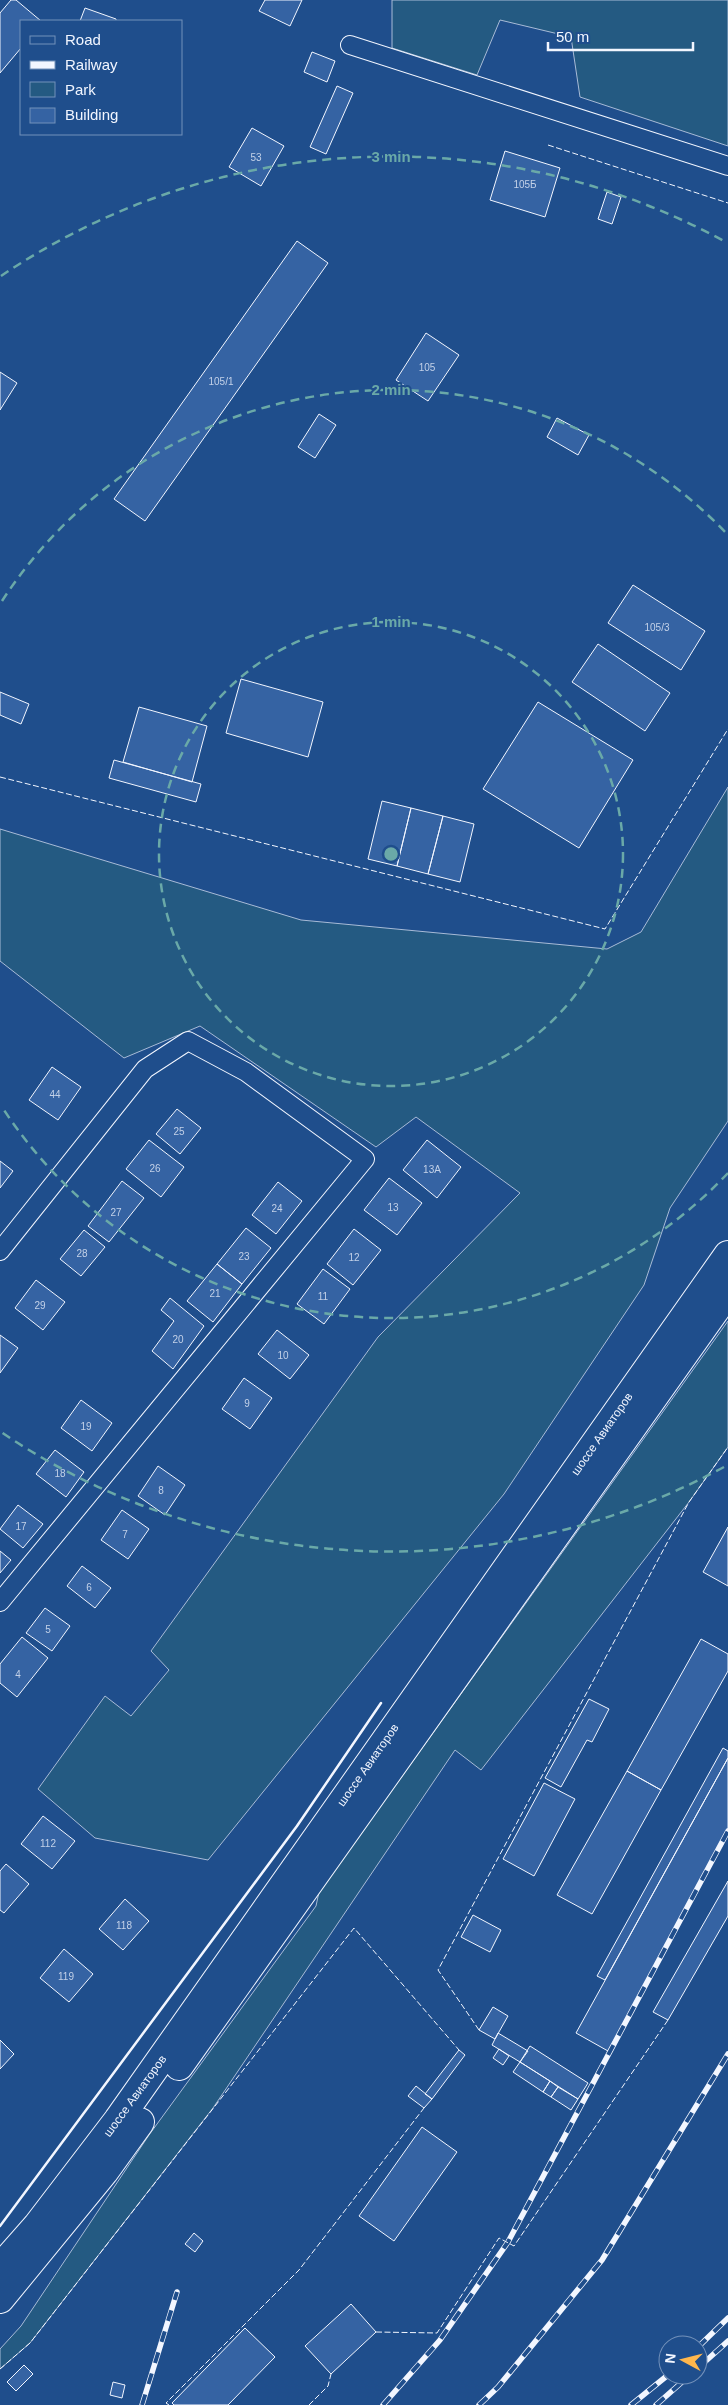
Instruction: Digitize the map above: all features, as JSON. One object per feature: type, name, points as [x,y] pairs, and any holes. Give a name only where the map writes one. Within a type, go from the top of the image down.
[{"type":"main road","name":"шоссе Авиаторов","points":[[0,2268],[38,2226],[118,2120],[728,1255]]},
{"type":"main road","name":"шоссе Авиаторов","points":[[0,2299],[109,2164],[728,1292]]},
{"type":"street","points":[[350,45],[728,166]]},
{"type":"street","points":[[0,1251],[145,1069],[188,1041],[246,1072],[365,1159],[0,1602]]},
{"type":"green space","points":[[392,0],[728,0],[728,146],[580,97],[571,37],[500,20],[477,75],[392,48]]},
{"type":"green space","points":[[728,787],[728,1121],[670,1208],[644,1285],[504,1494],[208,1860],[95,1838],[38,1789],[105,1696],[131,1716],[169,1670],[151,1651],[378,1337],[520,1193],[416,1117],[376,1147],[200,1026],[124,1058],[0,961],[0,829],[301,920],[607,949],[641,932]]},
{"type":"green space","points":[[728,1321],[728,1447],[689,1502],[481,1770],[455,1750],[213,2108],[30,2343],[0,2369],[0,2349],[21,2326],[149,2135],[316,1906],[319,1892]]},
{"type":"building","points":[[11,0],[16,0],[40,20],[20,20],[20,49],[0,73],[0,13]]},
{"type":"building","points":[[265,0],[302,0],[290,26],[259,11]]},
{"type":"building","points":[[85,8],[116,19],[116,20],[80,20]]},
{"type":"building","points":[[312,52],[335,61],[327,82],[304,72]]},
{"type":"building","points":[[337,86],[353,93],[326,154],[310,147]]},
{"type":"building","points":[[252,128],[284,146],[261,186],[229,167]]},
{"type":"building","points":[[505,151],[560,168],[545,217],[490,200]]},
{"type":"building","points":[[607,192],[621,197],[612,224],[598,219]]},
{"type":"building","points":[[297,241],[328,263],[145,521],[114,499]]},
{"type":"building","points":[[426,333],[459,355],[428,401],[396,380]]},
{"type":"building","points":[[0,372],[17,383],[0,410]]},
{"type":"building","points":[[319,414],[336,425],[315,458],[298,447]]},
{"type":"building","points":[[557,418],[589,435],[578,455],[547,437]]},
{"type":"building","points":[[633,585],[705,631],[681,670],[608,623]]},
{"type":"building","points":[[598,644],[670,693],[645,731],[572,682]]},
{"type":"building","points":[[241,679],[323,702],[308,757],[226,733]]},
{"type":"building","points":[[0,692],[29,704],[21,724],[0,715]]},
{"type":"building","points":[[538,702],[633,760],[579,848],[483,789]]},
{"type":"building","points":[[139,707],[207,726],[192,782],[123,762]]},
{"type":"building","points":[[114,760],[201,784],[196,802],[109,778]]},
{"type":"building","points":[[382,801],[411,808],[397,866],[368,859]]},
{"type":"building","points":[[411,808],[443,816],[428,874],[397,866]]},
{"type":"building","points":[[443,816],[474,824],[460,882],[428,874]]},
{"type":"building","points":[[52,1067],[81,1087],[58,1120],[29,1100]]},
{"type":"building","points":[[177,1109],[201,1128],[180,1154],[156,1134]]},
{"type":"building","points":[[149,1140],[184,1167],[161,1197],[126,1169]]},
{"type":"building","points":[[427,1140],[461,1167],[437,1198],[403,1170]]},
{"type":"building","points":[[0,1161],[13,1171],[0,1188]]},
{"type":"building","points":[[389,1178],[422,1203],[397,1235],[364,1210]]},
{"type":"building","points":[[122,1181],[144,1198],[109,1242],[88,1226]]},
{"type":"building","points":[[278,1182],[302,1201],[276,1234],[252,1215]]},
{"type":"building","points":[[246,1228],[271,1248],[242,1284],[217,1264]]},
{"type":"building","points":[[354,1229],[381,1250],[353,1285],[327,1264]]},
{"type":"building","points":[[84,1230],[105,1247],[81,1276],[60,1259]]},
{"type":"building","points":[[217,1264],[242,1284],[213,1322],[187,1301]]},
{"type":"building","points":[[323,1269],[350,1289],[324,1324],[297,1304]]},
{"type":"building","points":[[36,1280],[65,1302],[43,1330],[15,1308]]},
{"type":"building","points":[[170,1298],[204,1326],[173,1369],[152,1351],[174,1321],[161,1310]]},
{"type":"building","points":[[277,1330],[309,1355],[290,1379],[258,1354]]},
{"type":"building","points":[[0,1335],[18,1348],[0,1373]]},
{"type":"building","points":[[244,1378],[272,1398],[250,1429],[222,1409]]},
{"type":"building","points":[[81,1400],[112,1423],[92,1451],[61,1428]]},
{"type":"building","points":[[55,1450],[84,1472],[66,1497],[36,1474]]},
{"type":"building","points":[[158,1466],[185,1485],[165,1515],[138,1496]]},
{"type":"building","points":[[18,1505],[43,1524],[23,1548],[0,1529]]},
{"type":"building","points":[[122,1510],[149,1529],[128,1559],[101,1540]]},
{"type":"building","points":[[728,1527],[728,1586],[703,1572]]},
{"type":"building","points":[[0,1551],[11,1560],[0,1573]]},
{"type":"building","points":[[82,1566],[111,1588],[95,1608],[67,1586]]},
{"type":"building","points":[[45,1608],[70,1626],[52,1651],[26,1633]]},
{"type":"building","points":[[22,1637],[48,1658],[17,1697],[0,1683],[0,1664]]},
{"type":"building","points":[[701,1639],[728,1654],[728,1671],[661,1790],[627,1771]]},
{"type":"building","points":[[589,1699],[609,1709],[592,1742],[587,1740],[561,1787],[545,1778]]},
{"type":"building","points":[[723,1748],[728,1751],[728,1758],[605,1980],[597,1976]]},
{"type":"building","points":[[728,1758],[728,1835],[608,2051],[576,2033]]},
{"type":"building","points":[[627,1771],[661,1790],[592,1914],[557,1895]]},
{"type":"building","points":[[544,1783],[575,1799],[534,1876],[503,1859]]},
{"type":"building","points":[[43,1816],[75,1841],[52,1869],[21,1844]]},
{"type":"building","points":[[6,1864],[29,1884],[4,1913],[0,1910],[0,1871]]},
{"type":"building","points":[[728,1881],[728,1916],[668,2020],[653,2012]]},
{"type":"building","points":[[125,1899],[149,1921],[123,1950],[99,1929]]},
{"type":"building","points":[[473,1915],[501,1930],[490,1952],[461,1937]]},
{"type":"building","points":[[64,1949],[93,1974],[69,2002],[40,1978]]},
{"type":"building","points":[[493,2007],[508,2016],[495,2039],[479,2030]]},
{"type":"building","points":[[498,2033],[528,2051],[520,2062],[492,2045]]},
{"type":"building","points":[[0,2040],[14,2054],[0,2069]]},
{"type":"building","points":[[530,2046],[588,2083],[578,2099],[520,2062]]},
{"type":"building","points":[[499,2049],[509,2056],[503,2065],[493,2058]]},
{"type":"building","points":[[459,2050],[465,2055],[432,2099],[425,2094]]},
{"type":"building","points":[[520,2062],[550,2081],[543,2092],[513,2072]]},
{"type":"building","points":[[550,2081],[558,2087],[551,2097],[543,2092]]},
{"type":"building","points":[[416,2086],[432,2099],[424,2108],[408,2096]]},
{"type":"building","points":[[558,2087],[578,2099],[571,2110],[551,2097]]},
{"type":"building","points":[[422,2127],[457,2152],[394,2241],[359,2216]]},
{"type":"building","points":[[194,2233],[203,2241],[195,2252],[185,2244]]},
{"type":"building","points":[[351,2304],[376,2332],[331,2374],[305,2346]]},
{"type":"building","points":[[245,2328],[275,2357],[228,2405],[174,2405],[172,2403]]},
{"type":"building","points":[[24,2365],[33,2374],[16,2391],[7,2382]]},
{"type":"building","points":[[113,2382],[125,2385],[122,2398],[110,2395]]},
{"type":"railway","points":[[383,2405],[440,2340],[508,2242],[728,1831]]},
{"type":"railway","points":[[479,2405],[498,2387],[602,2260],[728,2054]]},
{"type":"railway","points":[[142,2405],[177,2292]]},
{"type":"railway","points":[[708,2337],[728,2318]]},
{"type":"railway","points":[[708,2359],[728,2341]]},
{"type":"railway","points":[[631,2405],[658,2383]]},
{"type":"railway","points":[[656,2405],[679,2385]]},
{"type":"fence","points":[[548,145],[728,203]]},
{"type":"fence","points":[[0,777],[605,929],[728,729]]},
{"type":"fence","points":[[479,2030],[438,1970],[689,1502],[728,1447]]},
{"type":"fence","points":[[0,2369],[30,2343],[354,1928],[459,2050]]},
{"type":"fence","points":[[376,2332],[437,2333],[499,2238],[514,2246],[668,2020]]},
{"type":"fence","points":[[169,2405],[166,2403],[299,2270],[424,2108]]},
{"type":"fence","points":[[309,2405],[328,2386],[331,2374]]},
{"type":"wall","points":[[0,2226],[297,1826],[381,1703]]}]
